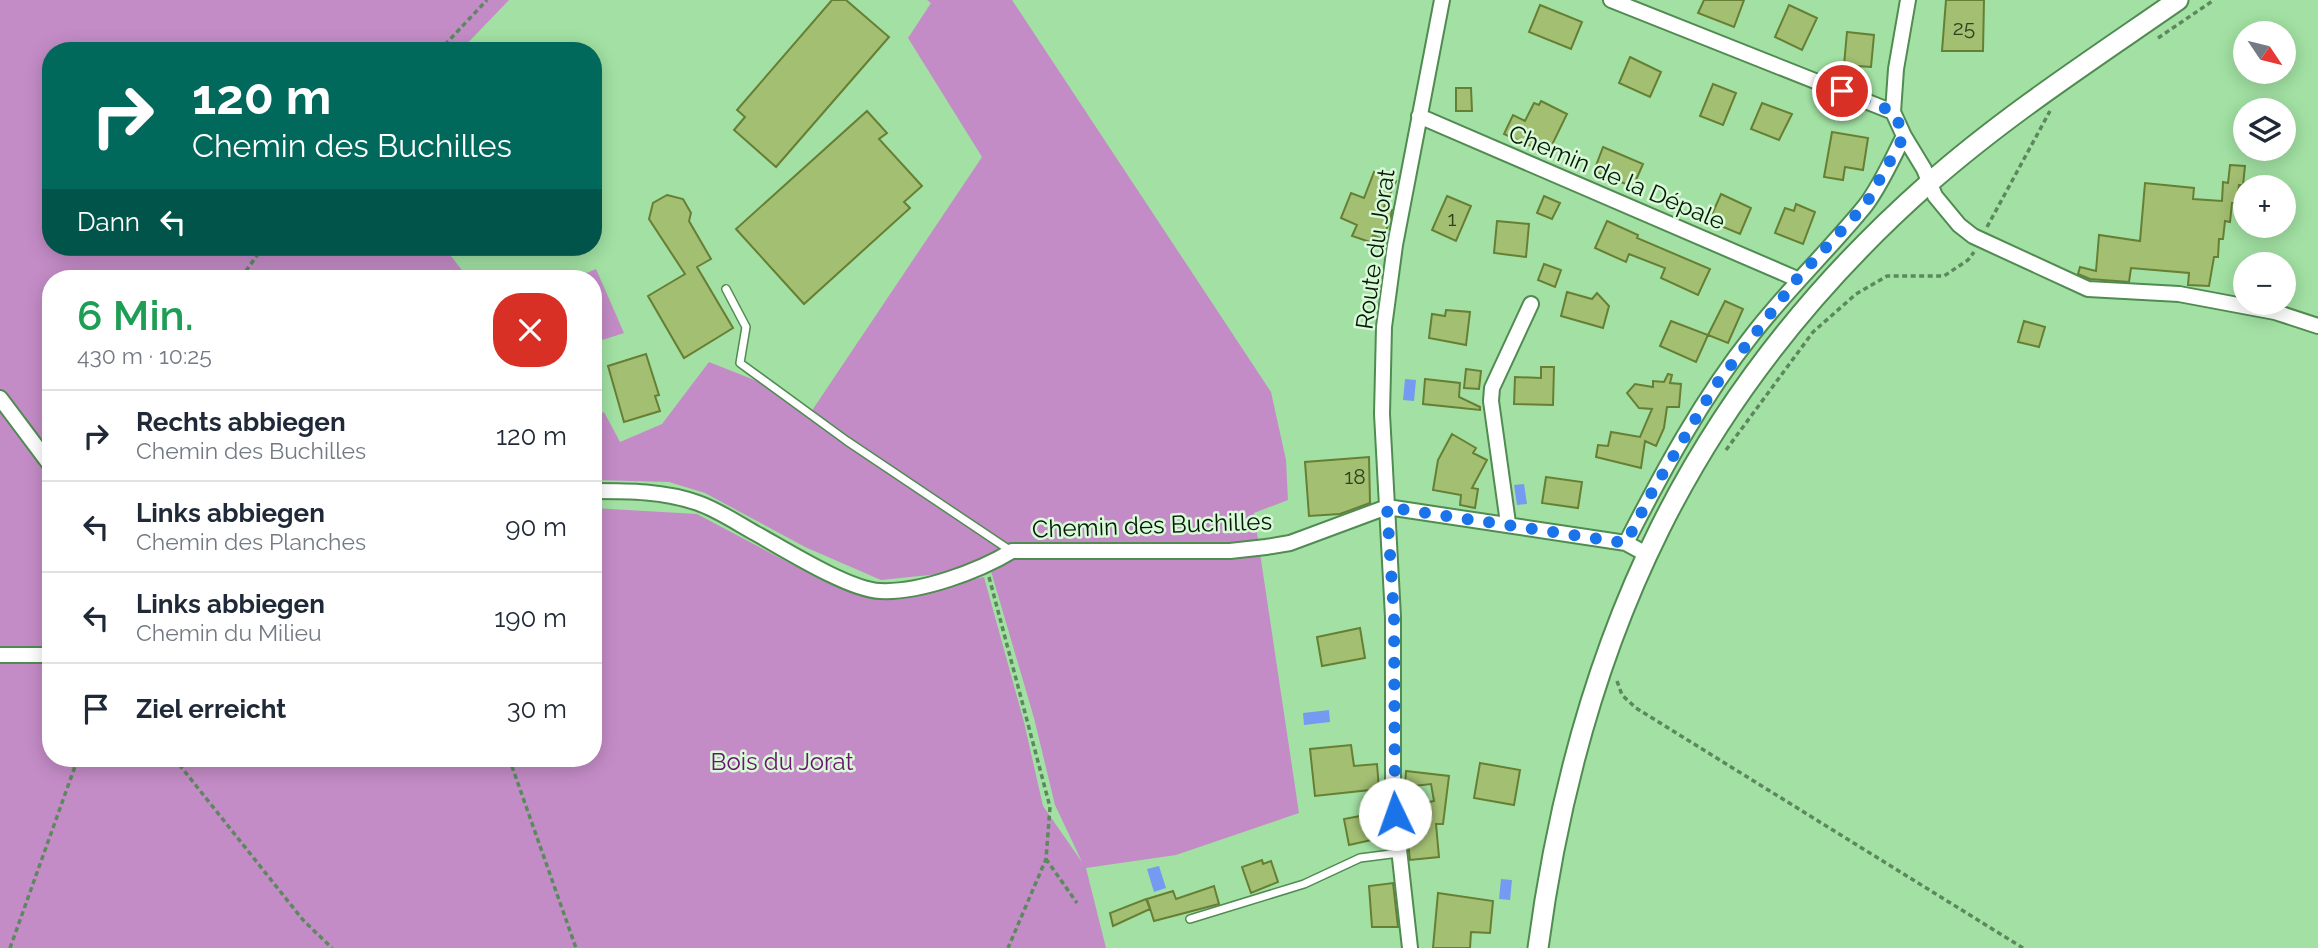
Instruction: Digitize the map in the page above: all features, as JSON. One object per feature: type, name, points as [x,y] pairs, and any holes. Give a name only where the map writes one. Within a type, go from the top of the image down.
[{"type":"main road","points":[[1538,948],[1547,880],[1571,764],[1600,666],[1646,554],[1695,462],[1772,349],[1825,285],[1929,183],[2039,97],[2178,0]]},
{"type":"street","name":"Route du Jorat","points":[[1410,948],[1393,795],[1394,617],[1382,414],[1384,327],[1395,245],[1443,0]]},
{"type":"street","points":[[1611,0],[1894,112]]},
{"type":"street","points":[[1908,0],[1896,69],[1894,112],[1929,183],[1954,219],[1973,236],[2061,275],[2074,285],[2088,289],[2179,294],[2275,312],[2318,326]]},
{"type":"street","name":"Chemin de la Dépale","points":[[1419,116],[1797,279]]},
{"type":"street","points":[[1626,543],[1652,492],[1715,386],[1797,279],[1866,204],[1904,136]]},
{"type":"street","points":[[1508,523],[1491,401],[1492,388],[1531,304]]},
{"type":"street","points":[[0,398],[42,454]]},
{"type":"street","name":"Chemin des Buchilles","points":[[602,491],[667,494],[701,504],[799,557],[880,591],[943,581],[986,567],[1012,551],[1230,551],[1266,547],[1290,543],[1387,507],[1508,523],[1626,543],[1646,554]]},
{"type":"street","points":[[0,655],[42,655]]},
{"type":"lane","points":[[726,289],[746,327],[740,363],[847,441],[1012,551]]},
{"type":"lane","points":[[1190,919],[1304,884],[1360,858],[1400,852]]},
{"type":"path","points":[[448,42],[488,0]]},
{"type":"path","points":[[2149,44],[2214,0]]},
{"type":"path","points":[[1992,216],[2051,110]]},
{"type":"path","points":[[1721,457],[1813,332],[1856,294],[1888,276],[1944,276],[1968,260]]},
{"type":"path","points":[[986,567],[1050,807],[1046,859],[1008,948]]},
{"type":"path","points":[[1622,669],[1617,680],[1622,695],[1636,708],[2023,948]]},
{"type":"path","points":[[10,948],[75,767]]},
{"type":"path","points":[[181,767],[303,920],[332,948]]},
{"type":"path","points":[[512,767],[576,948]]},
{"type":"path","points":[[1046,859],[1077,903]]},
{"type":"green space","name":"Bois du Jorat","points":[[0,0],[509,0],[469,42],[42,42],[42,256],[451,256],[462,270],[42,270],[42,767],[602,767],[602,509],[697,514],[793,565],[881,600],[984,577],[1024,722],[1043,806],[1082,862],[1055,805],[1034,718],[988,561],[939,574],[881,580],[805,547],[705,493],[669,482],[602,480],[602,413],[620,442],[662,424],[709,362],[757,381],[809,415],[982,157],[908,38],[931,3],[927,0],[1012,0],[1271,392],[1286,460],[1288,500],[1254,513],[1299,813],[1176,855],[1086,868],[1106,948],[0,948]]},
{"type":"green space","points":[[602,283],[624,333],[602,340]]},
{"type":"water","points":[[1405,379],[1416,380],[1414,401],[1403,400]]},
{"type":"water","points":[[1524,484],[1527,504],[1517,505],[1514,485]]},
{"type":"water","points":[[1329,710],[1330,722],[1304,725],[1303,713]]},
{"type":"water","points":[[1159,866],[1166,888],[1154,892],[1147,869]]},
{"type":"water","points":[[1501,879],[1512,880],[1510,900],[1499,899]]},
{"type":"building","points":[[832,0],[846,0],[889,37],[776,167],[734,130],[745,117],[737,110]]},
{"type":"building","points":[[1704,0],[1744,0],[1734,27],[1698,13]]},
{"type":"building","points":[[1946,0],[1984,0],[1983,51],[1942,51]]},
{"type":"building","points":[[1540,5],[1582,22],[1571,49],[1529,32]]},
{"type":"building","points":[[1789,5],[1817,18],[1802,50],[1775,37]]},
{"type":"building","points":[[1847,32],[1874,35],[1871,67],[1844,65]]},
{"type":"building","points":[[1630,57],[1661,72],[1650,97],[1619,83]]},
{"type":"building","points":[[1713,84],[1736,93],[1723,125],[1700,116]]},
{"type":"building","points":[[1456,88],[1471,88],[1472,111],[1456,111]]},
{"type":"building","points":[[1541,101],[1567,114],[1550,149],[1535,142],[1533,147],[1504,134],[1513,115],[1525,121],[1534,103],[1539,105]]},
{"type":"building","points":[[1762,103],[1792,114],[1779,140],[1751,129]]},
{"type":"building","points":[[867,111],[887,133],[879,139],[922,186],[904,202],[910,208],[804,304],[736,229]]},
{"type":"building","points":[[1832,132],[1868,138],[1863,170],[1845,167],[1843,180],[1824,177]]},
{"type":"building","points":[[1603,147],[1643,164],[1633,187],[1594,171]]},
{"type":"building","points":[[2230,165],[2245,166],[2244,175],[2233,175],[2230,222],[2225,221],[2223,239],[2219,239],[2218,257],[2214,257],[2209,286],[2188,285],[2189,273],[2131,268],[2129,282],[2090,279],[2078,274],[2080,267],[2096,271],[2099,235],[2140,241],[2145,183],[2194,188],[2193,199],[2222,201],[2223,182],[2228,183]]},
{"type":"building","points":[[1374,172],[1396,181],[1384,207],[1392,210],[1390,221],[1382,239],[1373,235],[1370,242],[1352,236],[1357,225],[1341,218],[1351,193],[1364,198]]},
{"type":"building","points":[[1721,194],[1751,208],[1740,234],[1709,221]]},
{"type":"building","points":[[667,195],[683,199],[691,213],[689,221],[711,259],[697,267],[733,328],[684,358],[648,296],[685,274],[649,219],[653,203]]},
{"type":"building","points":[[1447,196],[1471,206],[1456,241],[1432,230]]},
{"type":"building","points":[[1544,196],[1560,203],[1552,219],[1537,213]]},
{"type":"building","points":[[1796,204],[1815,212],[1803,244],[1775,233],[1785,208],[1794,211]]},
{"type":"building","points":[[1497,221],[1529,224],[1526,257],[1494,253]]},
{"type":"building","points":[[1607,221],[1638,235],[1637,238],[1710,269],[1698,295],[1661,278],[1665,268],[1629,254],[1626,262],[1595,248]]},
{"type":"building","points":[[1544,264],[1561,270],[1555,287],[1538,280]]},
{"type":"building","points":[[1567,292],[1592,299],[1597,293],[1609,306],[1603,328],[1561,316]]},
{"type":"building","points":[[1725,301],[1743,309],[1728,343],[1708,335]]},
{"type":"building","points":[[1446,310],[1470,312],[1466,345],[1429,338],[1432,314],[1445,316]]},
{"type":"building","points":[[1671,321],[1708,335],[1696,362],[1660,346]]},
{"type":"building","points":[[2024,321],[2045,327],[2039,347],[2018,342]]},
{"type":"building","points":[[646,354],[659,395],[655,396],[660,411],[624,422],[608,366]]},
{"type":"building","points":[[1541,367],[1554,367],[1553,405],[1514,404],[1515,377],[1541,378]]},
{"type":"building","points":[[1466,369],[1481,371],[1479,389],[1464,388]]},
{"type":"building","points":[[1668,374],[1672,375],[1670,383],[1681,384],[1679,407],[1667,407],[1664,428],[1656,446],[1645,441],[1641,468],[1596,457],[1598,445],[1608,446],[1611,432],[1640,437],[1652,409],[1639,408],[1627,393],[1635,384],[1653,387],[1653,381],[1664,382]]},
{"type":"building","points":[[1425,379],[1460,383],[1459,397],[1480,407],[1480,410],[1423,404]]},
{"type":"building","points":[[1452,434],[1476,448],[1473,453],[1487,460],[1472,488],[1478,489],[1475,508],[1460,505],[1461,495],[1433,490],[1438,460]]},
{"type":"building","points":[[1369,457],[1370,503],[1340,514],[1309,516],[1305,462]]},
{"type":"building","points":[[1546,477],[1582,482],[1578,508],[1542,503]]},
{"type":"building","points":[[1360,628],[1365,658],[1322,666],[1317,637]]},
{"type":"building","points":[[1351,745],[1354,766],[1377,764],[1379,789],[1315,796],[1310,749]]},
{"type":"building","points":[[1480,763],[1520,770],[1514,805],[1474,798]]},
{"type":"building","points":[[1406,771],[1449,776],[1443,824],[1436,824],[1439,857],[1410,860],[1404,807],[1434,801],[1431,784],[1405,787]]},
{"type":"building","points":[[1371,814],[1376,839],[1349,845],[1344,819]]},
{"type":"building","points":[[1262,860],[1263,864],[1271,861],[1278,882],[1251,893],[1242,867]]},
{"type":"building","points":[[1393,883],[1398,927],[1372,927],[1369,886]]},
{"type":"building","points":[[1214,886],[1219,904],[1154,921],[1147,899],[1173,891],[1176,899]]},
{"type":"building","points":[[1438,893],[1493,901],[1490,933],[1471,932],[1470,948],[1433,948]]},
{"type":"building","points":[[1146,899],[1150,909],[1113,926],[1110,913]]},
{"type":"route","points":[[1395,814],[1394,617],[1387,507],[1508,523],[1626,543],[1652,492],[1715,386],[1750,336],[1797,279],[1866,204],[1904,136],[1894,112],[1842,91]]}]
